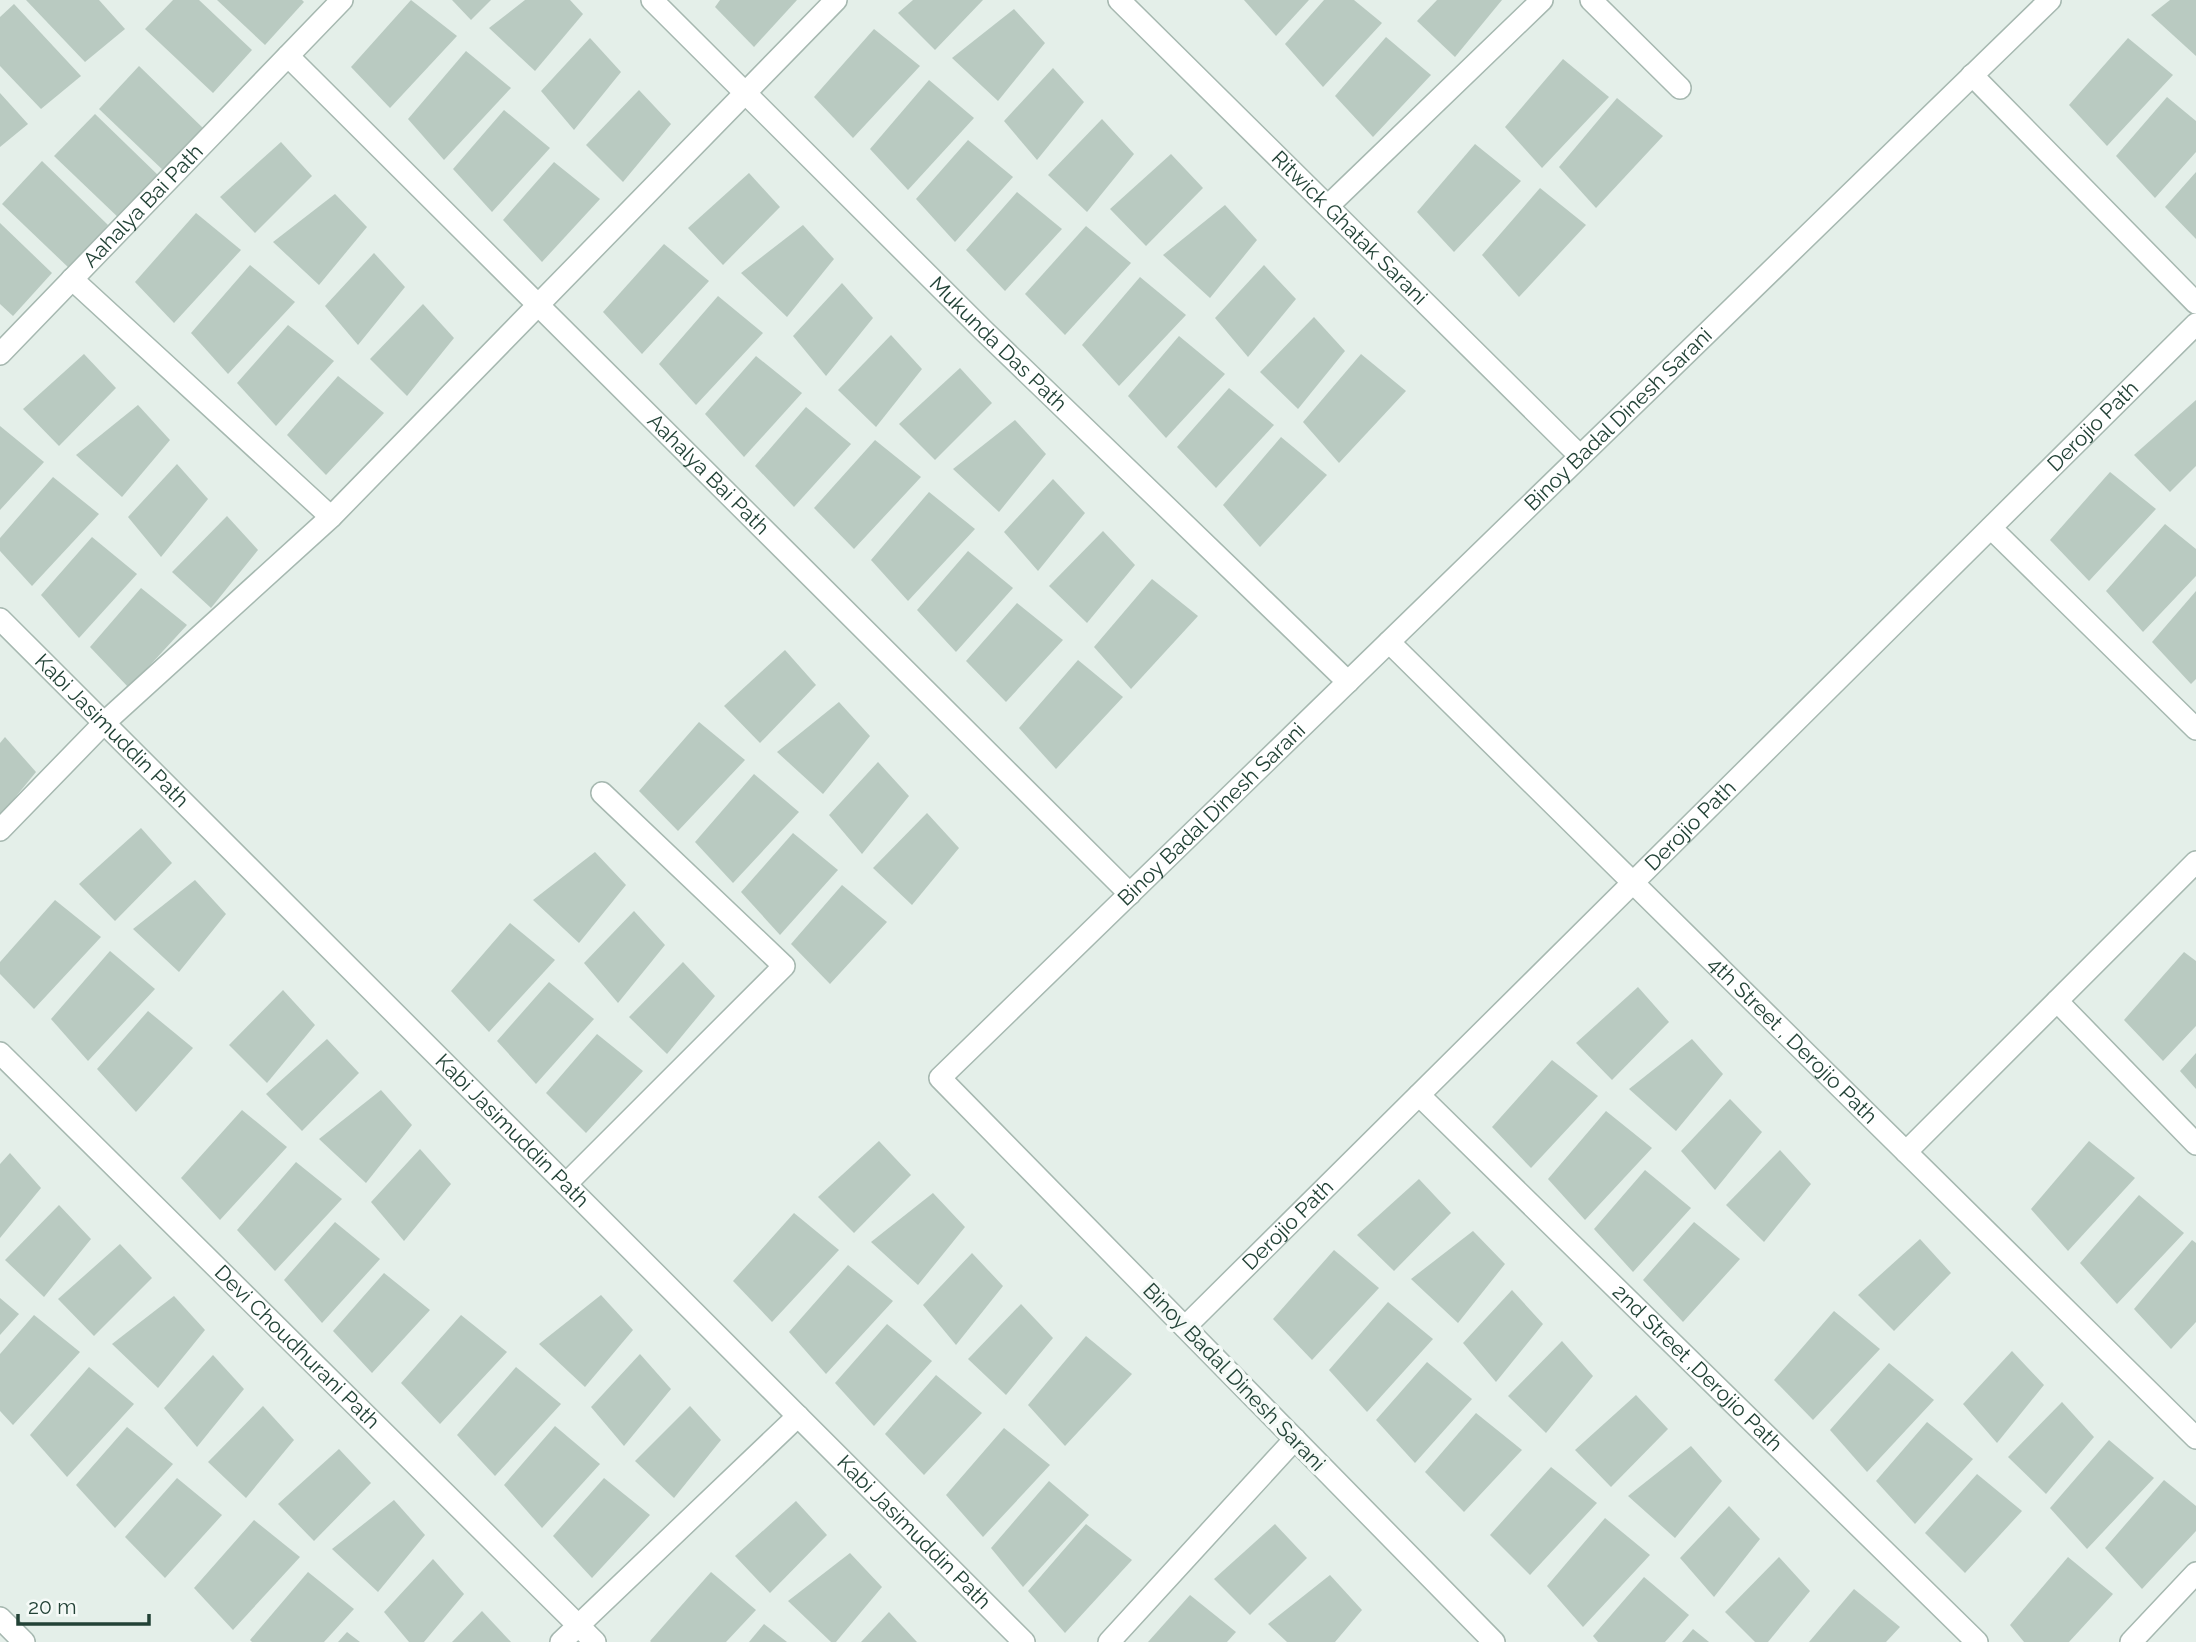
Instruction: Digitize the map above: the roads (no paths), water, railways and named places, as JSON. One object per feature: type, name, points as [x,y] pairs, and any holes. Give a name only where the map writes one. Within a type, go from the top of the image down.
[{"type":"street","name":"Aahalya Bai Path","points":[[0,354],[342,0]]},
{"type":"street","name":"Mukunda Das Path","points":[[653,0],[984,331],[1348,682]]},
{"type":"street","points":[[0,830],[104,723],[331,517],[835,0]]},
{"type":"street","name":"Ritwick Ghatak Sarani","points":[[1119,0],[1580,456]]},
{"type":"street","points":[[1328,206],[1542,0]]},
{"type":"street","points":[[1591,0],[1680,88]]},
{"type":"street","name":"Binoy Badal Dinesh Sarani","points":[[1486,1639],[1295,1439],[940,1078],[2050,0]]},
{"type":"street","name":"Aahalya Bai Path","points":[[288,56],[1130,894]]},
{"type":"street","points":[[1972,75],[2196,303]]},
{"type":"street","points":[[72,279],[331,517]]},
{"type":"street","name":"Derojio Path","points":[[1185,1327],[2196,324]]},
{"type":"street","points":[[1991,528],[2196,729]]},
{"type":"street","name":"Kabi Jasimuddin Path","points":[[0,619],[1024,1642]]},
{"type":"street","name":"4th Street , Derojio Path","points":[[1389,642],[2196,1438]]},
{"type":"street","points":[[566,1184],[784,966],[602,793]]},
{"type":"street","points":[[1906,1152],[2196,862]]},
{"type":"street","points":[[2057,1001],[2196,1144]]},
{"type":"street","name":"Devi Choudhurani Path","points":[[0,1053],[595,1642]]},
{"type":"street","name":"2nd Street ,Derojio Path","points":[[1419,1096],[1977,1642]]},
{"type":"street","points":[[561,1642],[798,1416]]},
{"type":"street","points":[[1109,1642],[1295,1439]]},
{"type":"street","points":[[2131,1642],[2196,1573]]},
{"type":"street","points":[[0,1618],[24,1642]]}]
